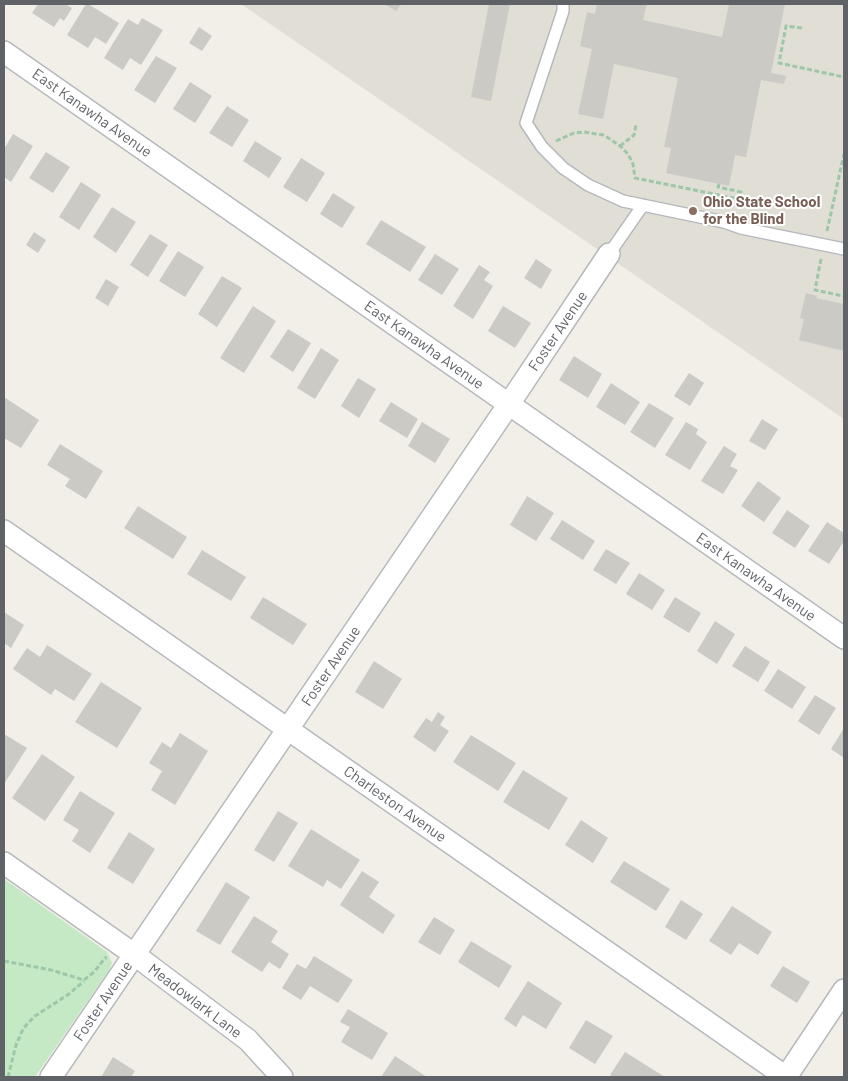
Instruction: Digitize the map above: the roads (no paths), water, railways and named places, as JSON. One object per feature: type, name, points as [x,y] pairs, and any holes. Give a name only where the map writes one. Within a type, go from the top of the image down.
[{"type":"street","name":"East Kanawha Avenue","points":[[4,52],[844,638]]},
{"type":"street","name":"Foster Avenue","points":[[52,1077],[610,254]]},
{"type":"street","name":"Charleston Avenue","points":[[4,531],[786,1077]]},
{"type":"street","name":"Meadowlark Lane","points":[[4,863],[135,955],[248,1040],[282,1077]]},
{"type":"street","points":[[786,1077],[844,990]]},
{"type":"lane","points":[[563,4],[563,11],[526,123],[550,156],[563,168],[588,185],[623,201],[844,249]]},
{"type":"lane","points":[[610,254],[643,205]]},
{"type":"place","name":"Ohio State School for the Blind","points":[[693,211]]}]
